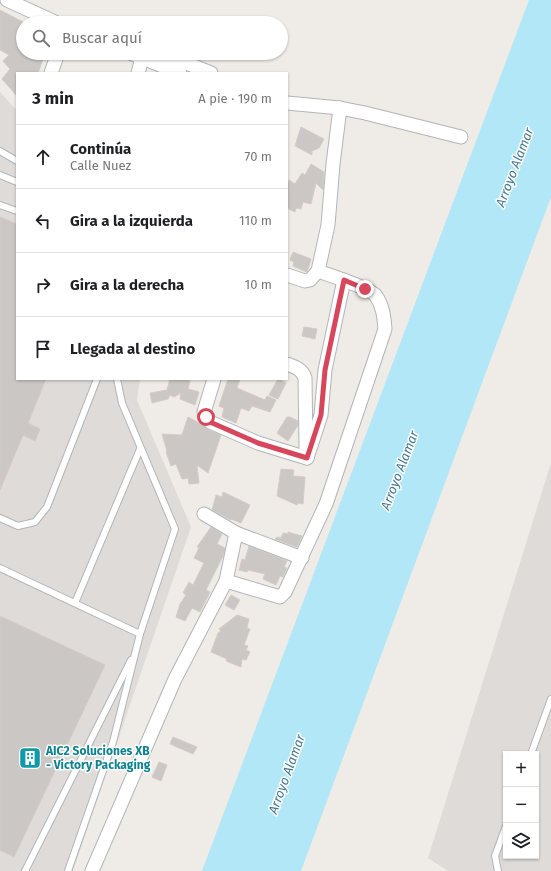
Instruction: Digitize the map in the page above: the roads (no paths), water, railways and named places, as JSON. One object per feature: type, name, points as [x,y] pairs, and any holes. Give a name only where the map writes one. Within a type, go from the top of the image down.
[{"type":"street","points":[[7,0],[26,5],[46,16]]},
{"type":"street","points":[[50,72],[55,60]]},
{"type":"street","points":[[138,72],[141,60]]},
{"type":"street","points":[[147,60],[177,72]]},
{"type":"street","points":[[178,60],[208,72]]},
{"type":"street","points":[[288,106],[340,108],[461,137]]},
{"type":"street","points":[[288,274],[305,281],[314,275],[328,224],[333,164],[340,108]]},
{"type":"street","points":[[226,581],[280,597],[286,592],[326,504],[385,329],[384,313],[375,295],[344,280],[314,275]]},
{"type":"street","points":[[307,458],[321,415],[325,370],[344,280]]},
{"type":"street","points":[[293,367],[303,372],[305,378],[307,458]]},
{"type":"street","points":[[214,380],[204,412],[210,422],[258,443],[307,458]]},
{"type":"street","points":[[204,514],[236,533],[302,558]]},
{"type":"street","points":[[92,871],[175,679],[226,581],[236,533]]},
{"type":"lane","points":[[0,151],[16,160]]},
{"type":"lane","points":[[0,175],[16,182]]},
{"type":"lane","points":[[0,204],[16,211]]},
{"type":"lane","points":[[0,518],[18,526],[35,522],[47,507],[97,380]]},
{"type":"lane","points":[[68,871],[114,742],[140,634],[175,529],[140,449],[122,403],[117,380]]},
{"type":"lane","points":[[75,603],[140,449]]},
{"type":"lane","points":[[0,568],[140,634]]},
{"type":"lane","points":[[25,871],[136,650]]},
{"type":"lane","points":[[532,751],[551,699]]},
{"type":"lane","points":[[498,871],[495,856],[503,834]]},
{"type":"water","name":"Arroyo Alamar","points":[[529,0],[551,0],[551,197],[301,871],[202,871]]},
{"type":"place","name":"AIC2 Soluciones XB - Victory Packaging","points":[[30,758]]}]
